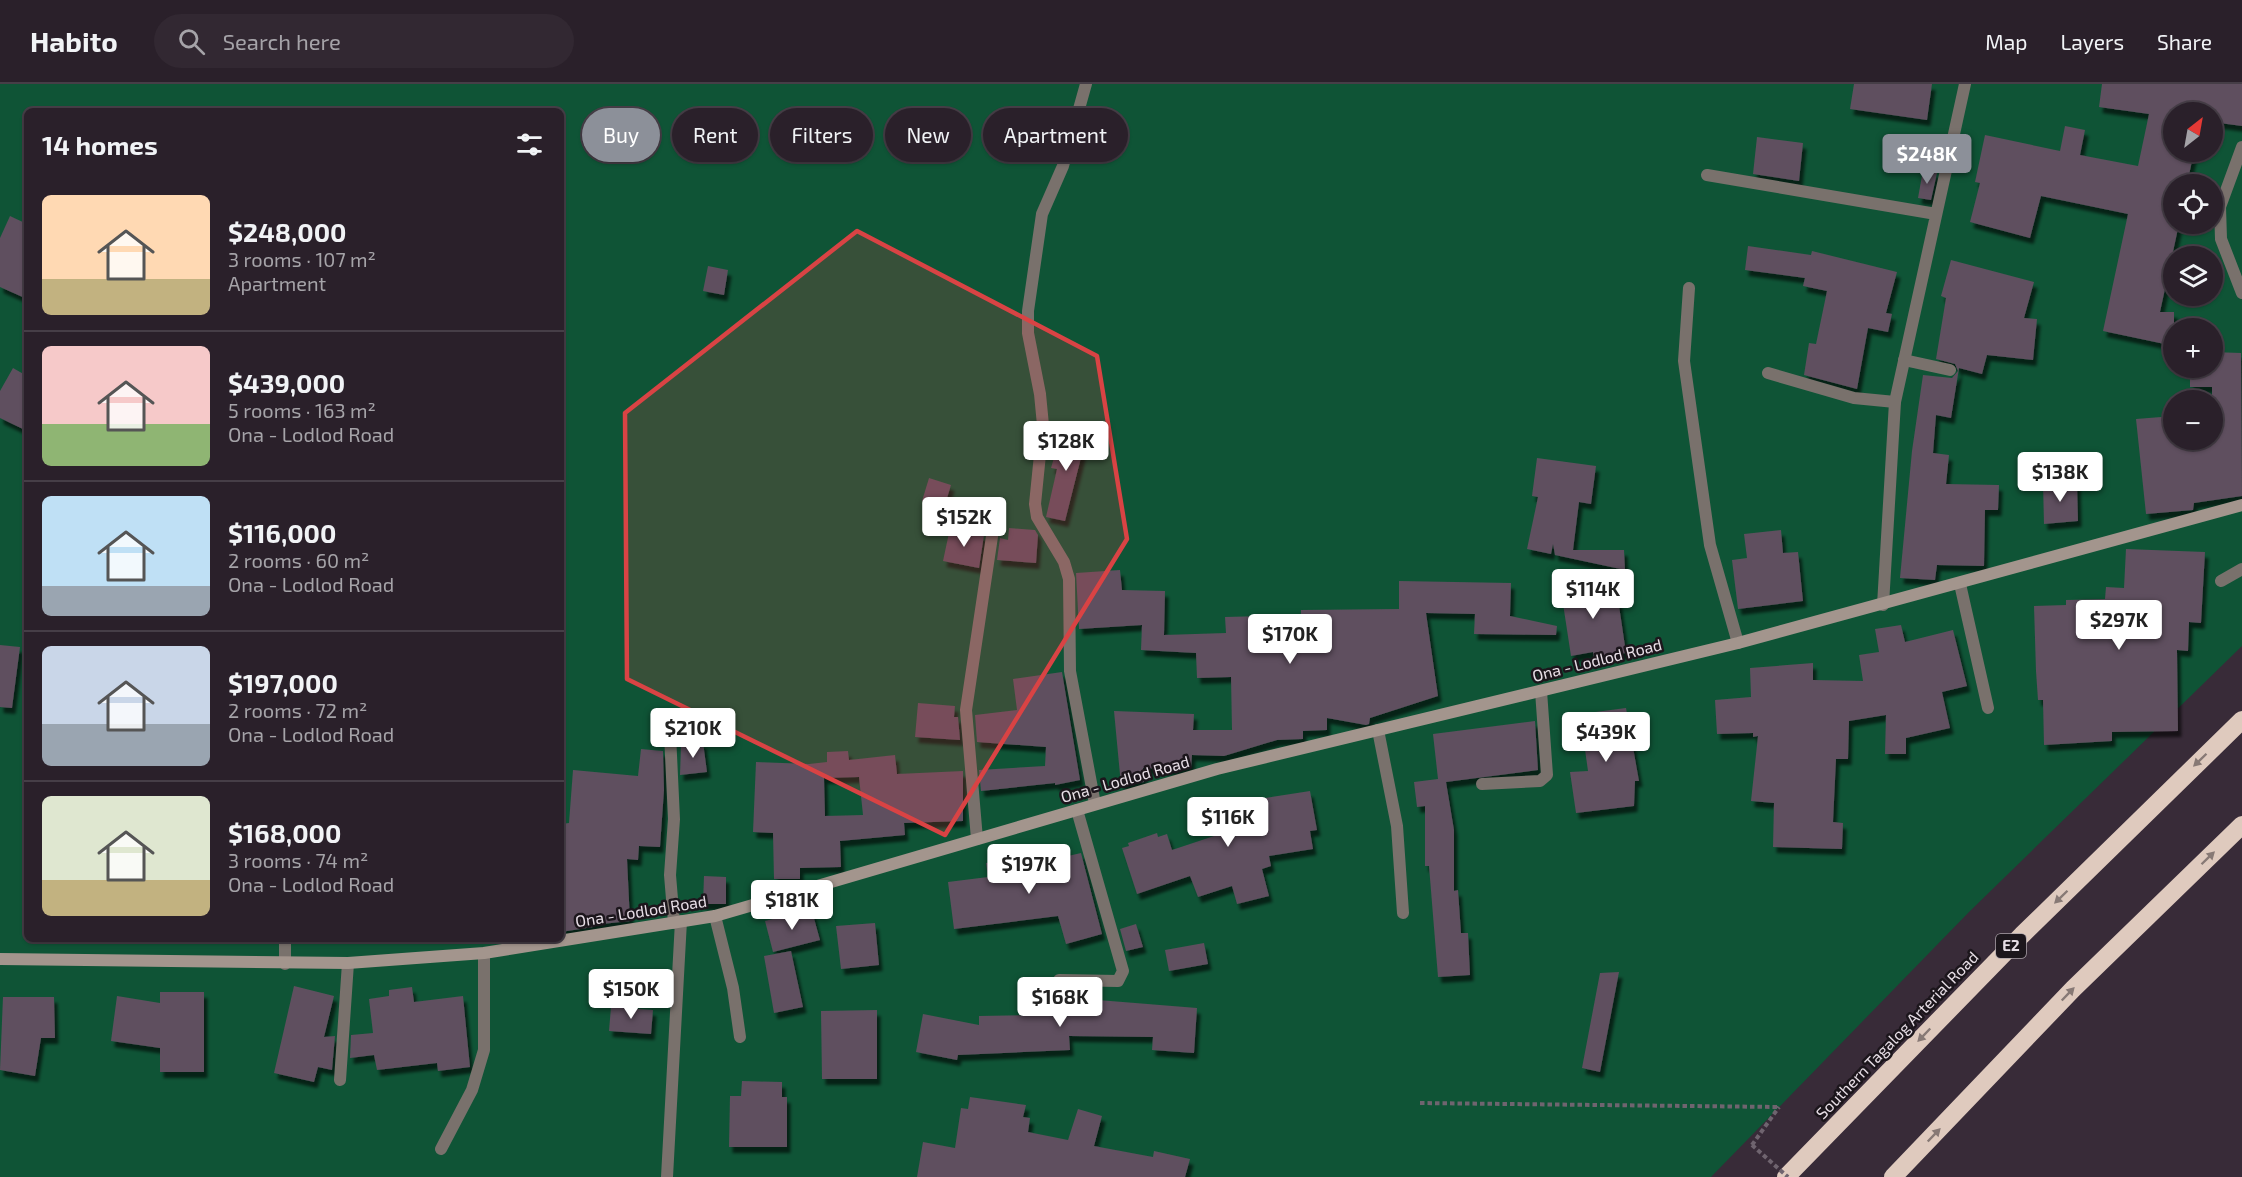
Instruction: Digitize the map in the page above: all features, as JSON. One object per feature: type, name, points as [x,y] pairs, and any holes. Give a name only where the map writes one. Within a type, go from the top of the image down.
[{"type":"highway","name":"Southern Tagalog Arterial Road","points":[[1787,1177],[2022,935],[2242,720]]},
{"type":"highway","points":[[1893,1177],[2073,989],[2242,825]]},
{"type":"main road","name":"Ona - Lodlod Road","points":[[564,940],[715,916],[1217,769],[1738,643],[2242,505]]},
{"type":"main road","name":"Ona - Lodlod Road","points":[[0,959],[348,963],[484,953],[552,942]]},
{"type":"street","points":[[1086,84],[1063,166],[1042,214],[1028,310],[1028,333],[1040,394],[1043,425],[1035,504],[1037,517],[1064,561],[1069,579],[1070,671],[1095,804]]},
{"type":"street","points":[[1883,604],[1895,402],[1965,84]]},
{"type":"street","points":[[2242,147],[2220,207],[2221,239],[2242,293]]},
{"type":"street","points":[[1707,175],[1936,214]]},
{"type":"street","points":[[1689,288],[1684,362],[1710,545],[1738,643]]},
{"type":"street","points":[[1904,360],[1950,370]]},
{"type":"street","points":[[1768,373],[1854,398],[1895,402]]},
{"type":"street","points":[[977,839],[966,710],[994,523]]},
{"type":"street","points":[[2221,582],[2242,569]]},
{"type":"street","points":[[1960,584],[1988,708]]},
{"type":"street","points":[[1482,784],[1540,781],[1547,775],[1541,690]]},
{"type":"street","points":[[1378,730],[1397,826],[1403,913]]},
{"type":"street","points":[[667,1177],[677,922],[670,875],[674,819],[670,734]]},
{"type":"street","points":[[1059,980],[1118,981],[1123,971],[1077,810]]},
{"type":"street","points":[[715,916],[733,988],[740,1036]]},
{"type":"street","points":[[285,942],[285,964]]},
{"type":"street","points":[[441,1149],[472,1090],[484,1050],[484,953]]},
{"type":"street","points":[[340,1080],[348,963]]},
{"type":"path","points":[[1420,1103],[1779,1107],[1752,1145],[1787,1177]]},
{"type":"highlighted area","points":[[857,231],[1097,356],[1127,539],[945,835],[627,679],[625,413]]},
{"type":"green space","points":[[0,84],[2242,84],[2242,646],[1969,912],[1711,1177],[0,1177]]},
{"type":"building","points":[[1854,84],[1932,84],[1927,120],[1850,109]]},
{"type":"building","points":[[2102,84],[2242,84],[2242,126],[2223,123],[2223,102],[2163,102],[2163,162],[2192,162],[2189,174],[2163,174],[2163,234],[2177,234],[2174,246],[2163,246],[2163,298],[2160,312],[2174,312],[2174,318],[2163,318],[2163,344],[2103,331],[2128,214],[2041,196],[2030,238],[1970,222],[1980,183],[1975,182],[1985,135],[2060,151],[2065,126],[2085,130],[2080,155],[2138,166],[2149,114],[2099,107]]},
{"type":"building","points":[[1757,137],[1803,143],[1799,181],[1753,174]]},
{"type":"building","points":[[1923,170],[1937,173],[1931,200],[1918,198]]},
{"type":"building","points":[[10,216],[24,223],[24,298],[0,287],[0,238]]},
{"type":"building","points":[[1748,246],[1811,255],[1812,251],[1897,272],[1886,313],[1892,314],[1888,332],[1868,328],[1857,389],[1804,375],[1809,343],[1816,344],[1827,291],[1803,286],[1805,278],[1745,270]]},
{"type":"building","points":[[1951,260],[2034,282],[2024,318],[2037,319],[2033,360],[1987,355],[1982,374],[1959,368],[1951,418],[1936,415],[1933,453],[1949,455],[1946,484],[1999,485],[1998,510],[1985,510],[1984,566],[1937,565],[1935,580],[1900,578],[1912,451],[1923,375],[1952,378],[1958,371],[1955,364],[1936,359],[1946,298],[1941,296]]},
{"type":"building","points":[[708,266],[728,270],[724,295],[703,291]]},
{"type":"building","points":[[2223,352],[2241,353],[2242,496],[2194,503],[2193,510],[2146,514],[2136,419],[2163,417],[2163,450],[2223,450],[2223,390],[2212,390],[2212,387],[2190,387],[2190,378],[2223,378]]},
{"type":"building","points":[[13,368],[24,374],[24,430],[0,418],[0,391]]},
{"type":"building","points":[[1063,427],[1087,434],[1065,521],[1046,517],[1057,469],[1051,468]]},
{"type":"building","points":[[1537,458],[1596,466],[1591,504],[1579,502],[1573,550],[1624,550],[1625,570],[1555,555],[1553,544],[1551,554],[1527,549],[1538,497],[1532,496]]},
{"type":"building","points":[[929,478],[951,485],[944,508],[922,501]]},
{"type":"building","points":[[2077,482],[2078,521],[2044,524],[2043,483]]},
{"type":"building","points":[[950,528],[984,535],[979,568],[943,561]]},
{"type":"building","points":[[1009,528],[1035,530],[1038,535],[1036,563],[997,560],[1000,538],[1008,540]]},
{"type":"building","points":[[1781,530],[1783,553],[1798,552],[1803,601],[1738,609],[1732,560],[1747,558],[1744,534]]},
{"type":"building","points":[[2126,549],[2205,552],[2201,623],[2189,622],[2188,651],[2177,650],[2178,731],[2112,732],[2112,741],[2044,745],[2043,700],[2038,700],[2034,606],[2066,605],[2066,600],[2105,599],[2106,587],[2124,588]]},
{"type":"building","points":[[1120,570],[1122,590],[1165,591],[1164,635],[1226,633],[1225,617],[1263,616],[1263,625],[1301,623],[1301,610],[1399,609],[1399,581],[1511,583],[1510,616],[1557,626],[1556,635],[1474,634],[1475,614],[1426,613],[1438,696],[1370,718],[1369,724],[1366,725],[1327,718],[1327,730],[1303,731],[1303,739],[1277,740],[1224,756],[1192,755],[1191,768],[1184,770],[1143,768],[1144,782],[1121,785],[1114,711],[1194,714],[1193,730],[1232,730],[1231,677],[1197,678],[1196,653],[1141,650],[1142,625],[1079,629],[1076,573]]},
{"type":"building","points":[[1560,584],[1616,585],[1626,653],[1594,658],[1593,652],[1571,656]]},
{"type":"building","points":[[1901,625],[1905,642],[1953,630],[1967,686],[1942,692],[1950,728],[1906,738],[1906,754],[1885,754],[1886,715],[1849,721],[1848,759],[1836,759],[1833,822],[1843,823],[1842,849],[1773,847],[1774,803],[1751,801],[1758,736],[1753,737],[1753,733],[1717,734],[1715,700],[1751,697],[1750,668],[1813,663],[1813,680],[1863,681],[1859,655],[1879,652],[1875,629]]},
{"type":"building","points":[[0,645],[20,647],[12,708],[0,707]]},
{"type":"building","points":[[1062,672],[1080,780],[1055,785],[1055,783],[981,791],[979,770],[1045,766],[1046,747],[977,742],[975,715],[1017,710],[1013,679]]},
{"type":"building","points":[[918,703],[955,706],[954,717],[958,717],[960,740],[915,737]]},
{"type":"building","points":[[1626,708],[1639,781],[1635,781],[1634,806],[1576,813],[1570,772],[1588,771],[1580,714]]},
{"type":"building","points":[[1535,721],[1538,770],[1446,782],[1454,830],[1454,891],[1458,890],[1461,933],[1468,933],[1470,975],[1438,977],[1429,866],[1425,866],[1425,806],[1417,807],[1414,782],[1438,779],[1433,734]]},
{"type":"building","points":[[703,742],[707,772],[680,775],[681,745]]},
{"type":"building","points":[[641,749],[663,751],[664,790],[660,847],[639,846],[638,860],[627,859],[630,921],[593,925],[593,927],[564,932],[564,824],[569,823],[573,770],[638,776]]},
{"type":"building","points":[[848,751],[849,760],[895,755],[897,774],[963,771],[963,821],[904,823],[905,835],[840,841],[841,867],[800,868],[800,879],[774,879],[773,833],[753,832],[756,762],[809,764],[827,762],[827,752]],"holes":[[[859,777],[863,815],[825,816],[824,778]]]},
{"type":"building","points":[[1310,791],[1317,830],[1310,831],[1313,849],[1269,856],[1271,866],[1262,869],[1269,896],[1237,904],[1232,886],[1198,897],[1190,876],[1137,894],[1122,848],[1129,846],[1128,843],[1157,833],[1158,837],[1167,834],[1172,850],[1220,834],[1213,805],[1244,798],[1245,801]]},
{"type":"building","points":[[1065,846],[1068,856],[1081,853],[1102,934],[1066,944],[1058,916],[954,929],[948,882],[988,877],[986,863],[1042,856],[1041,852]]},
{"type":"building","points":[[704,876],[726,877],[726,904],[703,904]]},
{"type":"building","points":[[812,911],[820,940],[773,952],[765,921]]},
{"type":"building","points":[[875,923],[879,965],[841,969],[836,926]]},
{"type":"building","points":[[1136,924],[1143,947],[1126,951],[1120,929]]},
{"type":"building","points":[[1204,943],[1208,964],[1169,971],[1165,950]]},
{"type":"building","points":[[791,951],[803,1007],[774,1013],[764,956]]},
{"type":"building","points":[[1619,972],[1600,1072],[1582,1068],[1600,973]]},
{"type":"building","points":[[294,986],[334,996],[324,1037],[335,1036],[332,1070],[318,1067],[314,1082],[274,1073]]},
{"type":"building","points":[[412,987],[414,1002],[463,996],[470,1067],[438,1071],[437,1063],[377,1070],[374,1055],[350,1058],[351,1035],[373,1033],[369,999],[389,996],[389,990]]},
{"type":"building","points":[[160,992],[204,992],[204,1072],[160,1072],[160,1048],[111,1041],[117,996],[160,1003]]},
{"type":"building","points":[[1036,995],[1197,1008],[1194,1053],[1152,1050],[1153,1037],[1069,1036],[1070,1050],[958,1055],[957,1060],[916,1052],[923,1014],[979,1025],[979,1016],[1036,1015]]},
{"type":"building","points":[[3,997],[54,997],[55,1038],[41,1038],[35,1076],[0,1070]]},
{"type":"building","points":[[611,1007],[653,1010],[651,1034],[609,1031]]},
{"type":"building","points":[[877,1010],[877,1079],[822,1079],[821,1011]]},
{"type":"building","points":[[742,1081],[782,1082],[782,1097],[787,1097],[787,1147],[729,1147],[730,1096],[741,1096]]},
{"type":"building","points":[[970,1097],[1026,1105],[1023,1117],[1030,1118],[1028,1132],[1068,1140],[1078,1109],[1102,1116],[1094,1146],[1153,1157],[1154,1151],[1190,1159],[1185,1177],[917,1177],[923,1142],[955,1148],[961,1108],[968,1109]]}]
